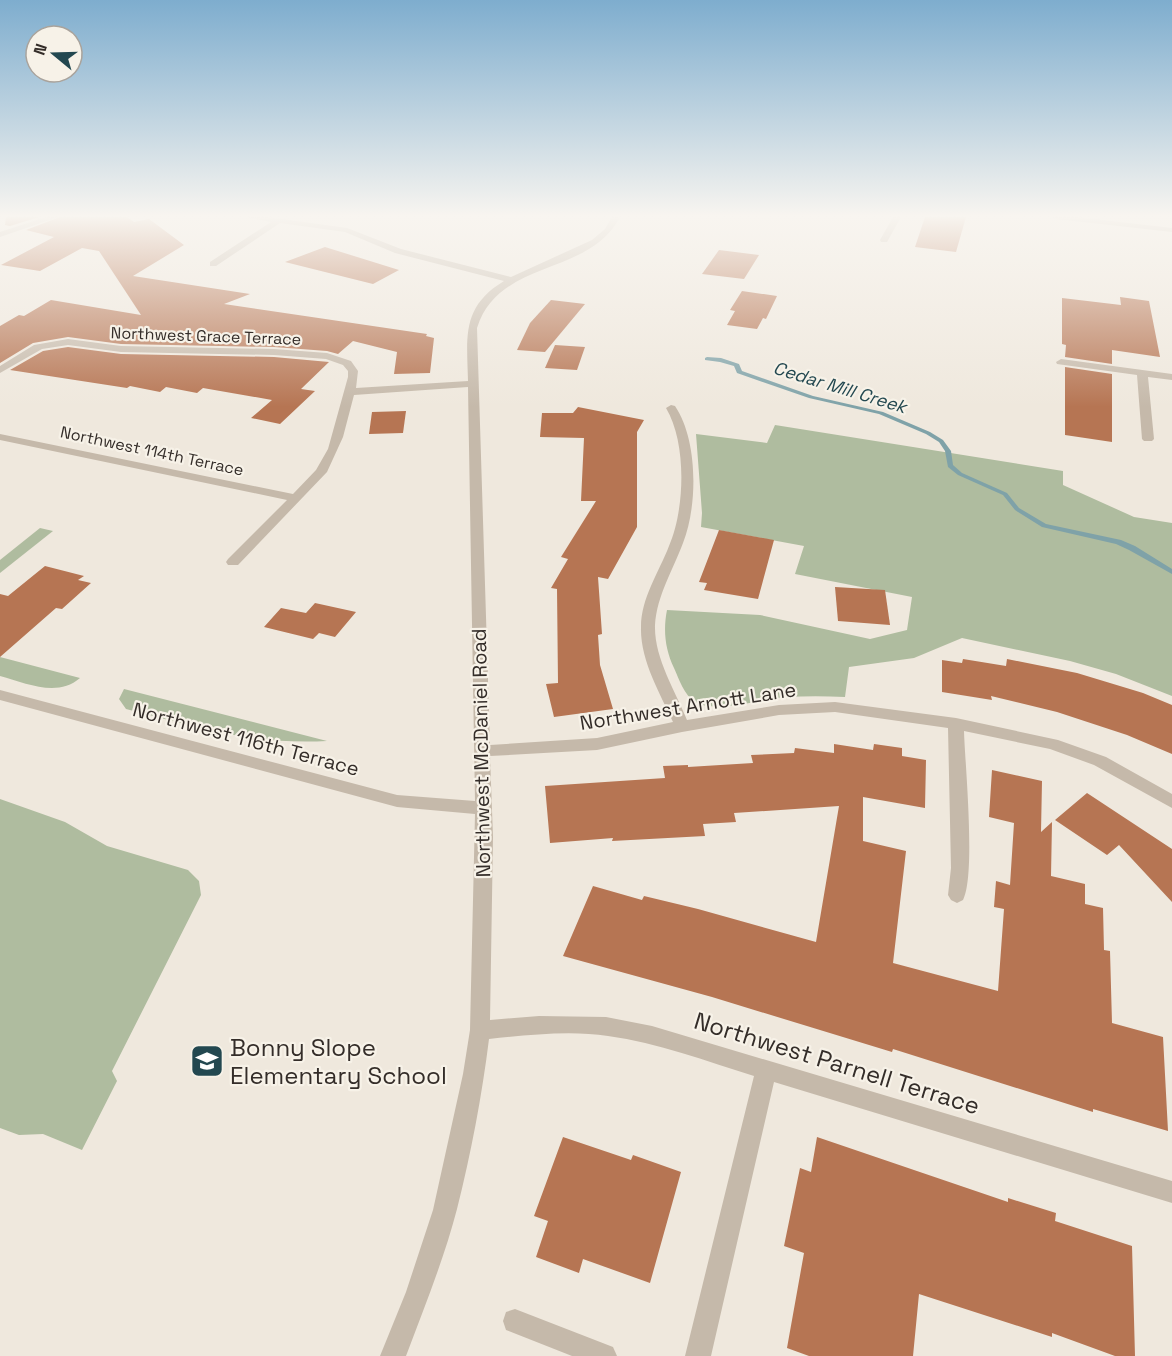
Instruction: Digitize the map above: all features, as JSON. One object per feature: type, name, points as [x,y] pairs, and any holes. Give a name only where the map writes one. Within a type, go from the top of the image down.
[{"type":"street","name":"Northwest McDaniel Road","points":[[393,1356],[418,1292],[445,1210],[474,1074],[480,1030],[483,808],[471,341],[475,318],[484,301],[510,280]]},
{"type":"street","name":"Northwest Grace Terrace","points":[[0,370],[38,347],[63,342],[121,349],[303,354],[330,356],[347,363],[353,374],[349,393]]},
{"type":"street","points":[[1061,362],[1172,377]]},
{"type":"street","points":[[1142,373],[1148,439]]},
{"type":"street","points":[[233,562],[321,472],[333,454],[349,393],[472,384]]},
{"type":"street","points":[[671,408],[683,430],[687,481],[685,518],[674,554],[649,609],[647,629],[651,650],[682,726]]},
{"type":"street","name":"Northwest 114th Terrace","points":[[0,437],[296,498]]},
{"type":"street","name":"Northwest 116th Terrace","points":[[0,695],[397,801],[483,808]]},
{"type":"street","name":"Northwest Arnott Lane","points":[[481,751],[597,744],[682,726],[779,710],[835,707],[956,724],[1052,744],[1100,761],[1172,802]]},
{"type":"street","points":[[956,724],[960,868],[957,895]]},
{"type":"street","name":"Northwest Parnell Terrace","points":[[480,1030],[539,1025],[606,1026],[652,1035],[1172,1192]]},
{"type":"street","points":[[698,1356],[766,1070]]},
{"type":"street","points":[[514,1321],[604,1356]]},
{"type":"green space","points":[[775,425],[1063,471],[1063,485],[1134,517],[1172,523],[1172,696],[1116,674],[1070,661],[962,638],[914,658],[849,667],[845,697],[786,697],[715,707],[695,702],[682,686],[671,661],[665,632],[667,610],[760,615],[870,639],[907,630],[912,597],[795,574],[804,546],[701,527],[696,434],[767,443]]},
{"type":"green space","points":[[40,528],[53,531],[0,573],[0,560]]},
{"type":"green space","points":[[0,657],[80,678],[61,687],[31,685],[0,676]]},
{"type":"green space","points":[[124,689],[327,741],[300,742],[250,737],[126,709],[119,699]]},
{"type":"green space","points":[[0,799],[65,822],[107,846],[188,870],[199,881],[201,895],[112,1071],[117,1081],[82,1150],[43,1134],[19,1135],[0,1128]]},
{"type":"building","points":[[118,280],[161,280],[250,294],[224,304],[427,334],[426,336],[434,338],[430,373],[394,374],[397,352],[353,341],[338,354],[274,347],[121,344],[68,337],[33,343],[0,363],[0,326],[19,315],[24,316],[51,300],[141,315]]},
{"type":"building","points":[[358,280],[380,280],[373,284]]},
{"type":"building","points":[[742,291],[777,296],[766,319],[763,318],[757,329],[727,325],[735,311],[730,310]]},
{"type":"building","points":[[1120,297],[1149,301],[1160,357],[1112,350],[1112,364],[1065,357],[1066,345],[1062,344],[1062,298],[1121,305]]},
{"type":"building","points":[[551,300],[585,304],[545,352],[517,350],[530,323]]},
{"type":"building","points":[[555,345],[585,347],[577,370],[545,368]]},
{"type":"building","points":[[68,347],[121,354],[274,357],[329,362],[301,389],[315,391],[280,424],[251,418],[272,400],[203,388],[197,393],[166,387],[160,392],[10,370],[43,351]]},
{"type":"building","points":[[1065,367],[1112,374],[1112,442],[1065,435]]},
{"type":"building","points":[[578,407],[644,420],[637,432],[637,527],[608,579],[598,577],[602,634],[598,635],[600,665],[613,709],[554,717],[546,684],[558,683],[557,589],[551,588],[568,559],[561,557],[596,501],[581,501],[584,438],[540,437],[542,413],[573,413]]},
{"type":"building","points":[[406,411],[403,433],[369,434],[372,412]]},
{"type":"building","points":[[719,530],[774,540],[758,599],[704,590],[707,583],[699,582]]},
{"type":"building","points":[[45,566],[84,576],[78,580],[91,583],[62,609],[56,608],[0,657],[0,594],[8,596]]},
{"type":"building","points":[[835,587],[885,590],[890,625],[838,621]]},
{"type":"building","points":[[315,603],[356,612],[335,637],[319,633],[313,639],[264,627],[281,608],[306,613]]},
{"type":"building","points":[[963,659],[1006,666],[1007,659],[1077,673],[1143,693],[1172,705],[1172,754],[1127,735],[1057,712],[991,696],[992,700],[942,692],[942,660],[962,663]]},
{"type":"building","points":[[834,744],[873,750],[874,744],[902,748],[902,756],[926,760],[925,808],[863,797],[863,841],[906,851],[893,963],[998,991],[1004,909],[994,907],[996,881],[1010,885],[1014,823],[989,817],[992,770],[1042,781],[1041,832],[1052,822],[1051,876],[1085,884],[1085,904],[1103,908],[1104,950],[1110,951],[1112,1023],[1163,1037],[1168,1131],[1093,1109],[1093,1112],[893,1049],[892,1052],[712,997],[563,956],[593,886],[642,900],[644,896],[698,909],[816,942],[839,806],[734,813],[736,822],[703,824],[705,836],[612,841],[613,838],[550,843],[545,786],[665,778],[663,766],[688,765],[688,767],[753,763],[751,755],[794,753],[795,748],[834,753]]},
{"type":"building","points":[[1087,793],[1172,849],[1172,902],[1119,845],[1107,855],[1055,820]]},
{"type":"building","points":[[563,1137],[631,1160],[633,1155],[681,1172],[650,1283],[583,1259],[579,1273],[536,1257],[548,1221],[534,1216]]},
{"type":"building","points":[[817,1137],[1008,1202],[1008,1198],[1056,1213],[1055,1221],[1132,1246],[1135,1356],[1115,1356],[1052,1333],[1052,1337],[919,1294],[913,1356],[809,1356],[787,1348],[804,1253],[784,1246],[800,1168],[811,1172]]},
{"type":"waterway","name":"Cedar Mill Creek","points":[[707,359],[737,365],[739,372],[811,397],[881,413],[928,433],[941,441],[948,451],[950,466],[960,474],[1005,494],[1017,509],[1044,526],[1118,542],[1172,572]]},
{"type":"place","name":"Bonny Slope Elementary School","points":[[207,1061]]}]
